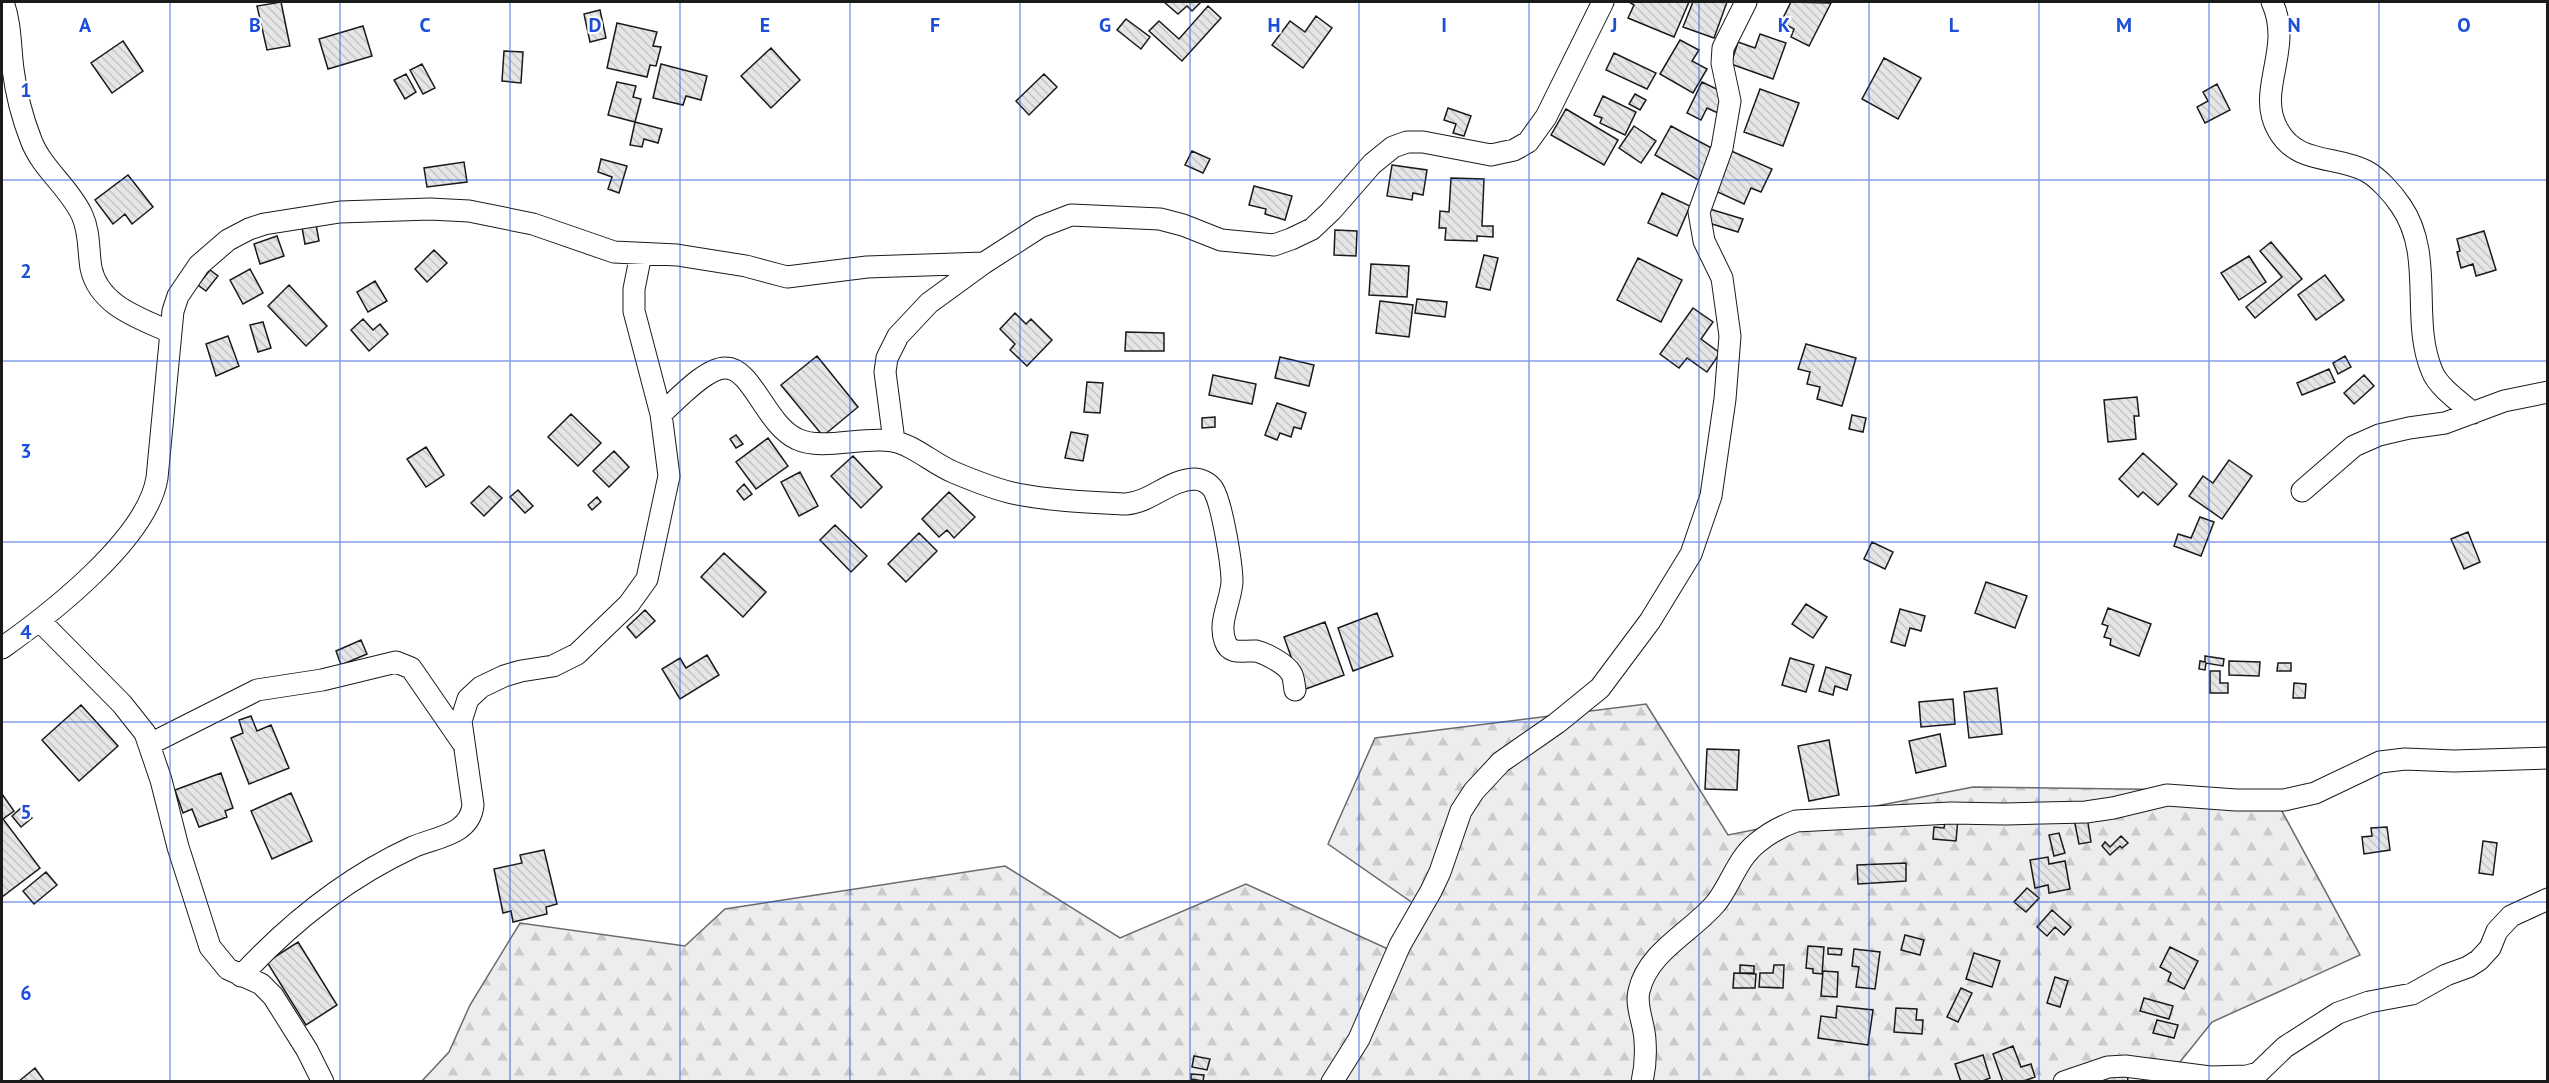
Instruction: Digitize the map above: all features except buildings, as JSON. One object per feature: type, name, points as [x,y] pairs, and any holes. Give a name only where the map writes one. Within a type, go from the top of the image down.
[{"type":"street","points":[[3,2],[10,28],[13,70],[22,115],[32,143],[45,165],[74,200],[84,218],[88,231],[91,268],[97,283],[106,297],[121,309],[170,332]]},
{"type":"street","points":[[894,441],[885,387],[887,358],[898,336],[920,310],[984,263],[1040,227],[1071,215],[1160,219],[1183,225],[1221,240],[1274,245],[1312,229],[1372,164],[1407,142],[1423,142],[1491,155],[1514,150],[1528,141],[1546,117],[1603,2]]},
{"type":"street","points":[[1332,1082],[1359,1039],[1400,945],[1440,872],[1461,811],[1474,791],[1501,762],[1557,723],[1600,688],[1650,621],[1691,554],[1711,496],[1725,399],[1730,336],[1722,278],[1704,241],[1699,212],[1722,148],[1730,101],[1722,63],[1723,48],[1746,2]]},
{"type":"street","points":[[2272,2],[2281,38],[2269,109],[2278,132],[2297,151],[2306,156],[2346,163],[2368,171],[2402,208],[2415,240],[2421,278],[2421,308],[2426,350],[2432,373],[2473,413]]},
{"type":"street","points":[[2,648],[40,621],[102,566],[135,523],[152,496],[157,478],[170,332],[178,296],[199,265],[228,240],[249,229],[303,216],[350,211],[429,209],[469,211],[533,224],[614,252],[677,255],[746,266],[787,277],[867,267],[984,263]]},
{"type":"street","points":[[241,976],[299,918],[342,888],[414,847],[459,829],[468,821],[473,805],[462,721],[468,699],[488,682],[521,670],[552,666],[577,654],[643,587],[650,570],[669,476],[661,414],[634,311],[633,289],[641,254]]},
{"type":"street","points":[[661,414],[713,370],[729,368],[741,373],[776,424],[798,440],[808,443],[864,439],[894,441],[953,472],[1016,494],[1126,504],[1142,501],[1188,480],[1196,479],[1210,484],[1215,491],[1225,531],[1232,583],[1223,626],[1224,639],[1227,646],[1234,651],[1263,653],[1288,670],[1295,690]]},
{"type":"street","points":[[2302,491],[2354,446],[2379,435],[2445,423],[2504,401],[2547,392]]},
{"type":"street","points":[[40,621],[122,704],[145,734],[150,744],[178,847],[210,947],[224,965],[241,976],[261,984],[273,996],[307,1050],[323,1082]]},
{"type":"street","points":[[150,744],[257,690],[322,680],[396,662],[411,668],[464,744]]},
{"type":"street","points":[[1642,1082],[1646,1041],[1638,1001],[1645,974],[1673,942],[1700,921],[1717,901],[1740,861],[1756,844],[1782,826],[1796,821],[1951,813],[2086,812],[2167,795],[2236,800],[2284,800],[2315,793],[2380,762],[2405,759],[2454,761],[2547,758]]},
{"type":"street","points":[[2064,1082],[2108,1067],[2125,1066],[2210,1077],[2247,1076],[2258,1073],[2285,1047],[2338,1013],[2369,1002],[2412,994],[2446,975],[2474,964],[2490,948],[2497,930],[2511,916],[2547,898]]},
{"type":"green space","points":[[1646,704],[1728,835],[1973,787],[2271,791],[2360,955],[2212,1022],[2180,1062],[2093,1066],[2089,1081],[421,1082],[449,1052],[470,1005],[520,923],[685,946],[725,909],[1005,866],[1120,938],[1246,884],[1390,950],[1417,906],[1328,844],[1375,738]]}]
